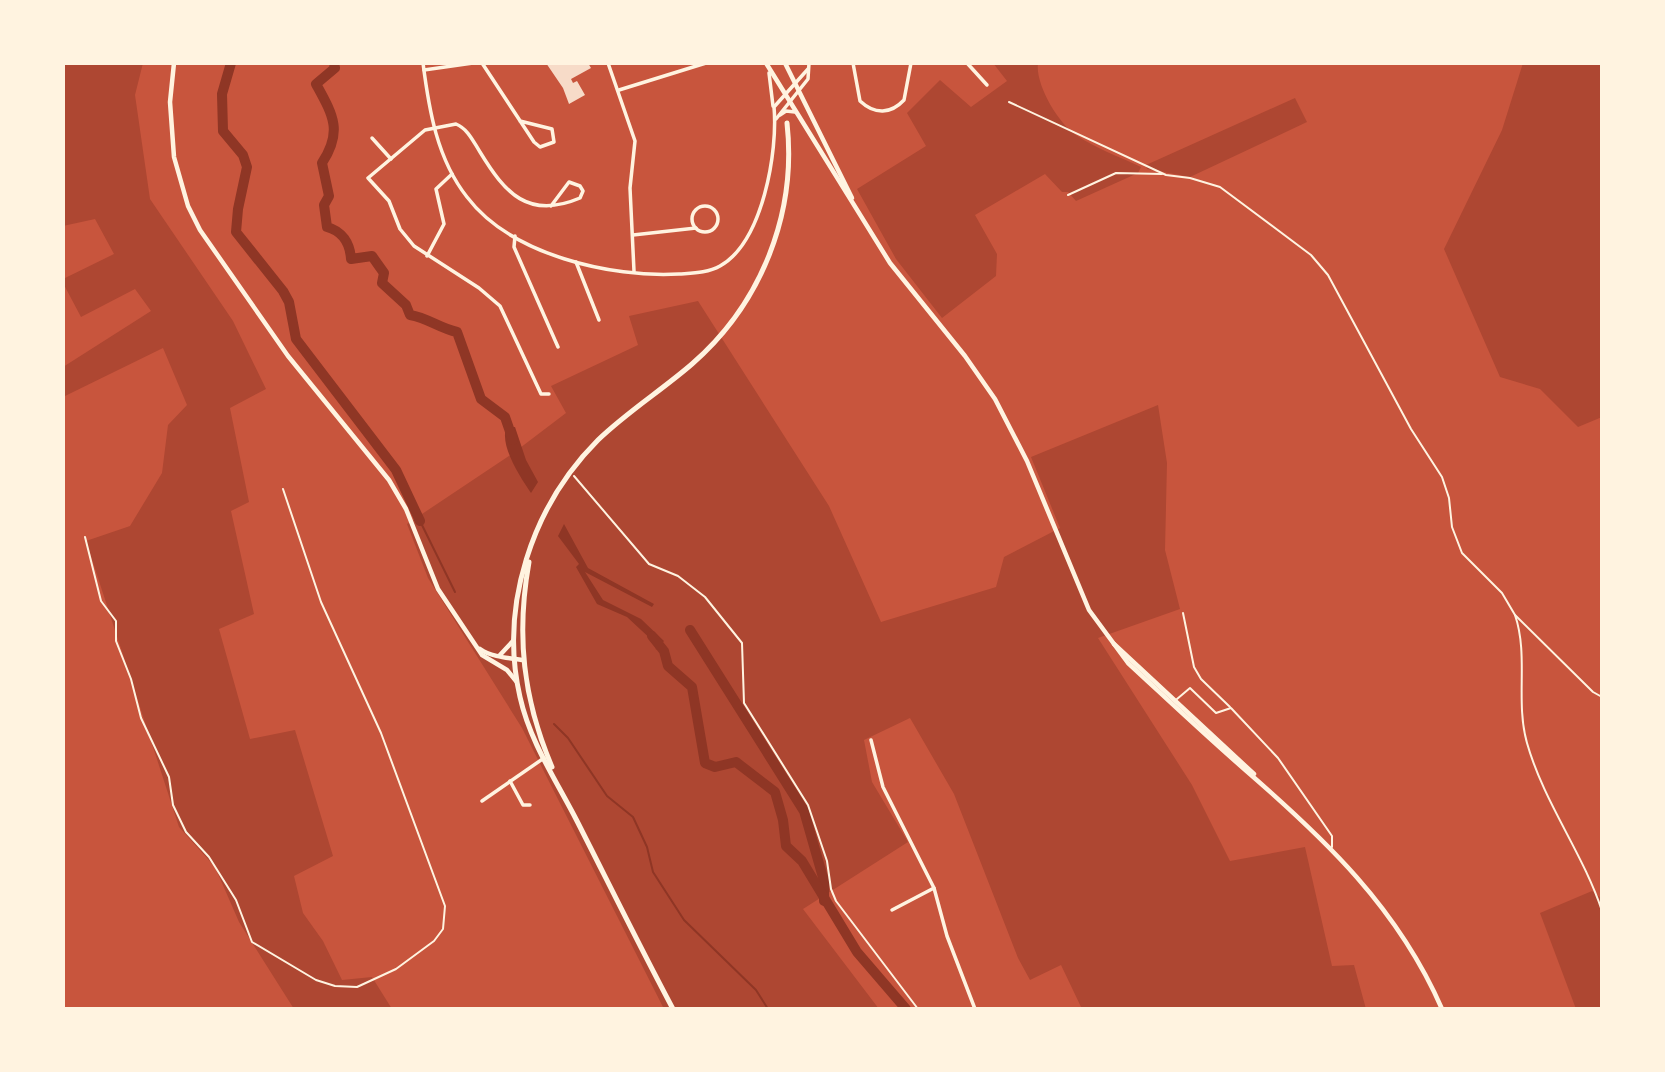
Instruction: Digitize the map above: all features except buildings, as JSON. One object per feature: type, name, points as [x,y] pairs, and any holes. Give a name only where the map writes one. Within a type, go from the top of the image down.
[{"type":"main road","points":[[174,63],[170,102],[174,157],[188,206],[200,230],[288,356],[389,480],[406,509],[438,589],[478,648],[485,657],[517,682]]},
{"type":"main road","points":[[765,63],[899,276],[965,356],[1000,407],[1022,451],[1089,610],[1104,634],[1332,847],[1394,920],[1425,972],[1442,1009]]},
{"type":"main road","points":[[785,63],[858,212]]},
{"type":"main road","points":[[673,1009],[531,733],[514,660],[513,640],[518,589],[545,514],[571,472],[615,425],[706,352],[749,298],[771,252],[782,218],[788,173],[787,123]]},
{"type":"main road","points":[[531,548],[522,602],[522,660],[528,700],[545,757]]},
{"type":"main road","points":[[499,655],[513,640]]},
{"type":"main road","points":[[478,648],[489,654],[522,660]]},
{"type":"main road","points":[[500,667],[514,660]]},
{"type":"main road","points":[[531,733],[538,731]]},
{"type":"street","points":[[423,63],[435,129],[452,174],[477,209],[515,236],[576,262],[601,269],[667,275],[697,273],[719,267],[731,258],[755,219],[772,164],[775,123],[769,73]]},
{"type":"street","points":[[424,70],[473,63]]},
{"type":"street","points":[[482,63],[520,121],[540,147],[554,142],[552,129],[520,121]]},
{"type":"street","points":[[608,63],[635,141],[630,188],[634,271]]},
{"type":"street","points":[[619,90],[706,63]]},
{"type":"street","points":[[775,123],[788,101],[808,79],[809,63]]},
{"type":"street","points":[[853,63],[860,101],[876,111],[887,112],[904,100],[911,63]]},
{"type":"street","points":[[967,63],[987,85]]},
{"type":"street","points":[[774,107],[808,69]]},
{"type":"street","points":[[775,123],[781,114],[795,112]]},
{"type":"street","points":[[549,394],[541,394],[500,306],[479,288],[427,257],[400,229],[389,201],[368,178],[425,130],[456,124],[463,127],[508,192],[524,202],[551,206],[580,198],[583,191],[580,186],[569,182],[551,206]]},
{"type":"street","points":[[372,138],[391,159]]},
{"type":"street","points":[[427,257],[444,224],[436,189],[452,174]]},
{"type":"street","points":[[633,234],[696,228],[703,231],[714,228],[718,216],[714,209],[706,206],[695,212],[692,220],[696,228]]},
{"type":"street","points":[[515,236],[514,247],[558,347]]},
{"type":"street","points":[[576,262],[599,320]]},
{"type":"street","points":[[871,740],[883,787],[934,888],[947,936],[975,1009]]},
{"type":"street","points":[[482,801],[545,757]]},
{"type":"street","points":[[510,781],[523,805],[530,805]]},
{"type":"street","points":[[892,910],[934,888]]},
{"type":"lane","points":[[1182,613],[1194,667],[1201,679],[1278,758],[1332,836],[1332,847]]},
{"type":"lane","points":[[1174,701],[1190,688],[1216,713],[1231,708]]},
{"type":"path","points":[[1009,102],[1166,175]]},
{"type":"path","points":[[1068,195],[1116,173],[1138,171],[1190,178],[1220,187],[1311,255],[1328,275],[1411,429],[1442,477],[1449,498],[1452,527],[1462,553],[1502,593],[1515,615],[1521,634],[1522,715],[1531,756],[1602,911]]},
{"type":"path","points":[[571,472],[649,564],[678,576],[705,597],[742,643],[744,703],[808,805],[827,861],[831,890],[871,951],[918,1009]]},
{"type":"path","points":[[85,537],[101,601],[116,621],[116,641],[141,718],[169,776],[173,805],[186,832],[209,857],[236,900],[252,942],[316,980],[335,986],[366,985],[396,969],[439,935],[443,929],[445,906],[381,733],[321,602],[282,489]]},
{"type":"path","points":[[1515,615],[1593,692],[1602,697]]},
{"type":"shaded area","points":[[63,63],[143,63],[135,95],[150,199],[233,321],[266,389],[230,408],[249,502],[231,511],[254,614],[219,629],[250,739],[295,730],[333,856],[294,876],[303,913],[323,941],[342,980],[372,977],[392,1009],[294,1009],[239,922],[215,867],[179,827],[86,541],[130,526],[162,473],[168,425],[187,405],[163,348],[63,397],[63,367],[151,311],[135,289],[81,317],[63,283],[63,279],[114,254],[95,219],[63,226]]},
{"type":"shaded area","points":[[993,63],[1038,63],[1044,92],[1062,122],[1091,144],[1141,167],[1138,173],[1076,201],[1068,192],[1062,192],[1045,174],[975,215],[997,254],[996,276],[942,318],[896,259],[857,189],[926,146],[907,113],[940,80],[971,107],[1007,81]]},
{"type":"shaded area","points":[[1523,63],[1602,63],[1602,417],[1578,427],[1540,389],[1500,377],[1444,249],[1502,130]]},
{"type":"shaded area","points":[[1295,98],[1307,122],[1190,177],[1147,169],[1146,165]]},
{"type":"shaded area","points":[[698,301],[829,506],[881,622],[996,587],[1004,557],[1060,528],[1031,457],[1158,405],[1167,463],[1165,550],[1180,609],[1098,638],[1192,785],[1230,861],[1305,847],[1332,966],[1354,965],[1366,1009],[1082,1009],[1061,965],[1030,980],[1018,958],[954,794],[910,718],[864,740],[872,782],[908,842],[803,909],[879,1009],[664,1009],[522,728],[428,578],[407,524],[512,454],[566,413],[551,386],[638,345],[629,316]]},
{"type":"shaded area","points":[[515,427],[526,460],[538,482],[531,493],[512,462],[506,444],[506,428]]},
{"type":"shaded area","points":[[564,524],[588,568],[654,604],[652,607],[585,572],[603,600],[641,619],[664,641],[656,650],[655,643],[627,617],[597,604],[576,567],[579,564],[558,536]]},
{"type":"shaded area","points":[[1592,891],[1602,899],[1602,1009],[1576,1009],[1540,913]]},
{"type":"waterway","points":[[231,63],[222,94],[223,131],[243,155],[247,167],[236,232],[283,291],[289,302],[296,339],[396,470],[420,521]]},
{"type":"waterway","points":[[334,63],[335,68],[316,84],[331,114],[334,132],[322,163],[329,196],[324,205],[327,227],[344,238],[351,259],[372,256],[384,273],[382,283],[406,305],[410,315],[457,332],[481,399],[505,417],[513,440]]},
{"type":"waterway","points":[[420,521],[455,592]]},
{"type":"waterway","points":[[690,630],[804,811],[824,881],[824,901]]},
{"type":"waterway","points":[[652,636],[664,651],[668,666],[692,687],[705,763],[715,767],[736,762],[775,792],[783,820],[786,846],[802,861],[857,952],[906,1009]]},
{"type":"waterway","points":[[554,724],[568,738],[607,796],[633,817],[647,847],[653,872],[684,920],[756,990],[768,1009]]}]
